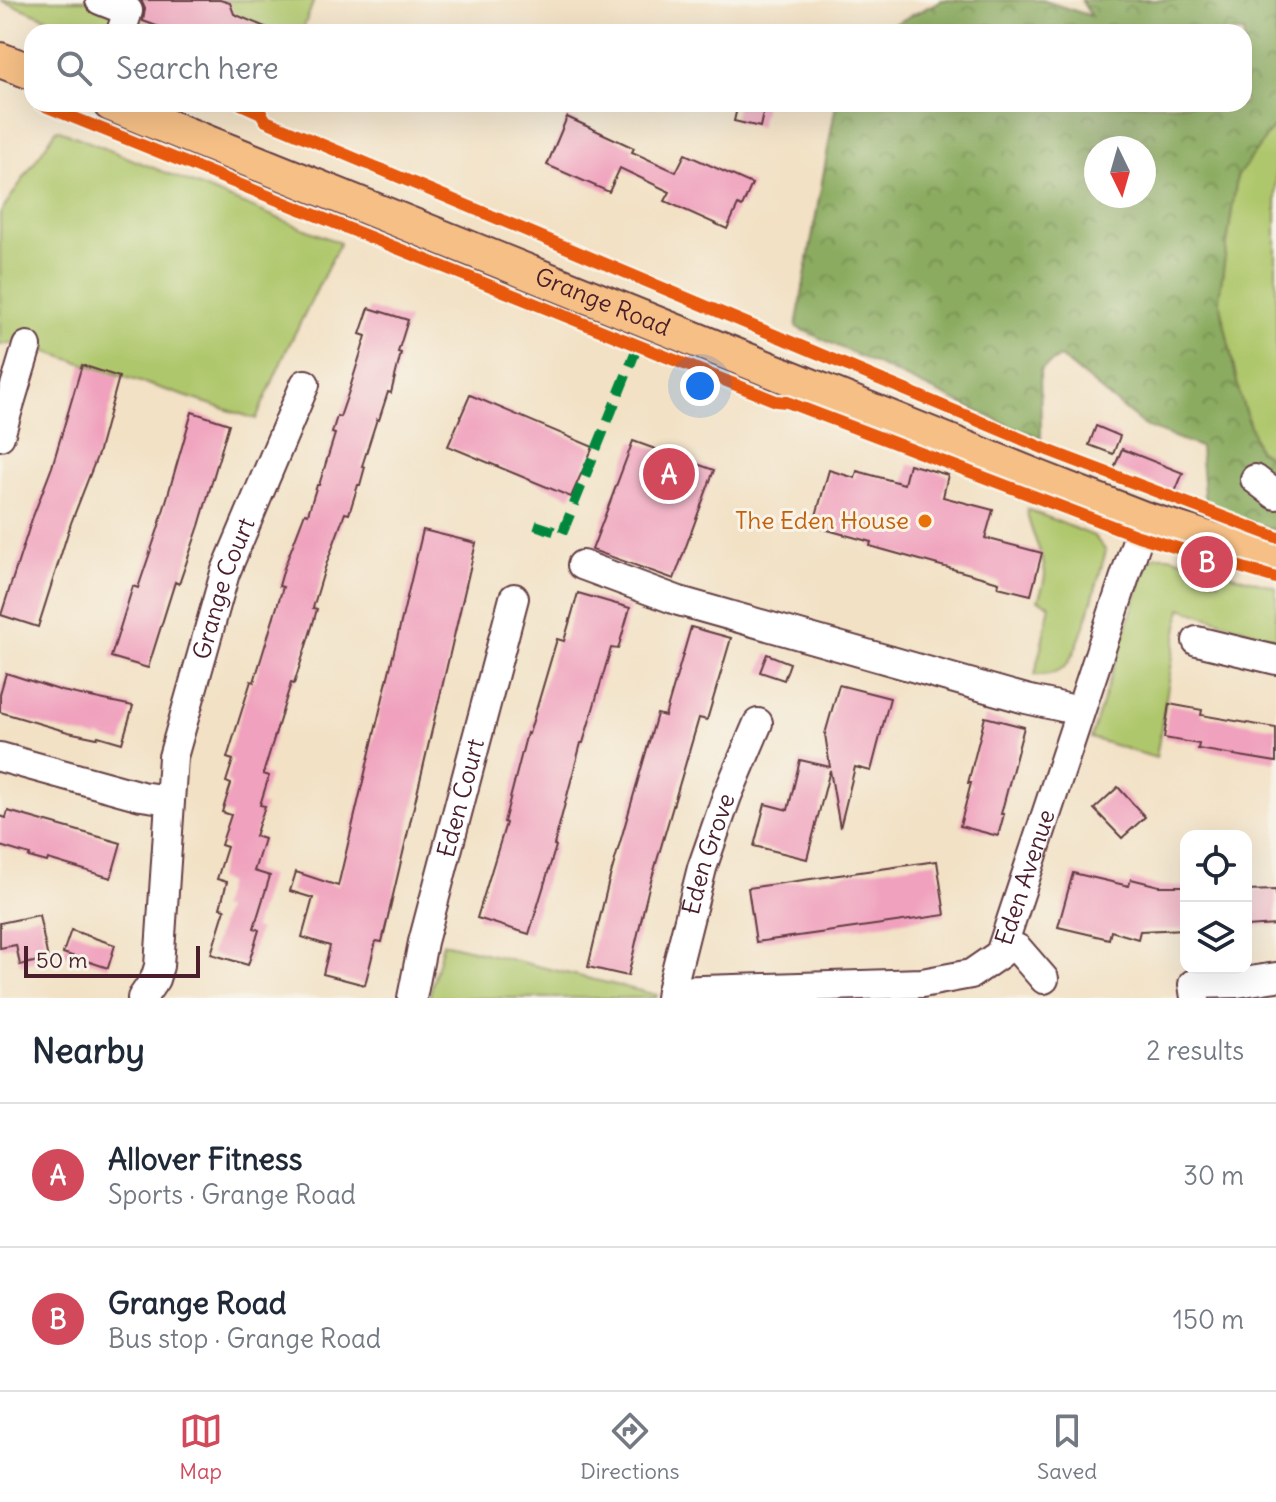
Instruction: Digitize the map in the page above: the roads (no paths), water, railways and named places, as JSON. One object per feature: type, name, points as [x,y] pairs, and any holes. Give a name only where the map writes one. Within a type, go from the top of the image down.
[{"type":"main road","points":[[0,60],[24,69]]},
{"type":"main road","name":"Grange Road","points":[[131,112],[1144,519],[1276,560]]},
{"type":"street","points":[[100,0],[128,11],[124,24]]},
{"type":"street","points":[[0,436],[27,346]]},
{"type":"street","name":"Grange Court","points":[[142,998],[155,979],[159,966],[173,757],[225,573],[305,384]]},
{"type":"street","name":"Eden Avenue","points":[[670,995],[920,990],[971,974],[1002,949],[1144,519]]},
{"type":"street","points":[[582,565],[679,601],[1026,699],[1080,711]]},
{"type":"street","name":"Eden Court","points":[[412,998],[423,942],[514,598]]},
{"type":"street","points":[[1197,641],[1276,660]]},
{"type":"street","name":"Eden Grove","points":[[670,995],[702,868],[727,796],[758,723]]},
{"type":"street","points":[[0,757],[141,796],[169,800]]},
{"type":"street","points":[[1002,949],[1018,949],[1044,979]]},
{"type":"street","points":[[1195,998],[1193,984],[1237,983],[1276,977]]},
{"type":"place","name":"Allover Fitness","points":[[669,474]]},
{"type":"place","name":"The Eden House","points":[[925,521]]},
{"type":"place","name":"Grange Road","points":[[1207,562]]}]
